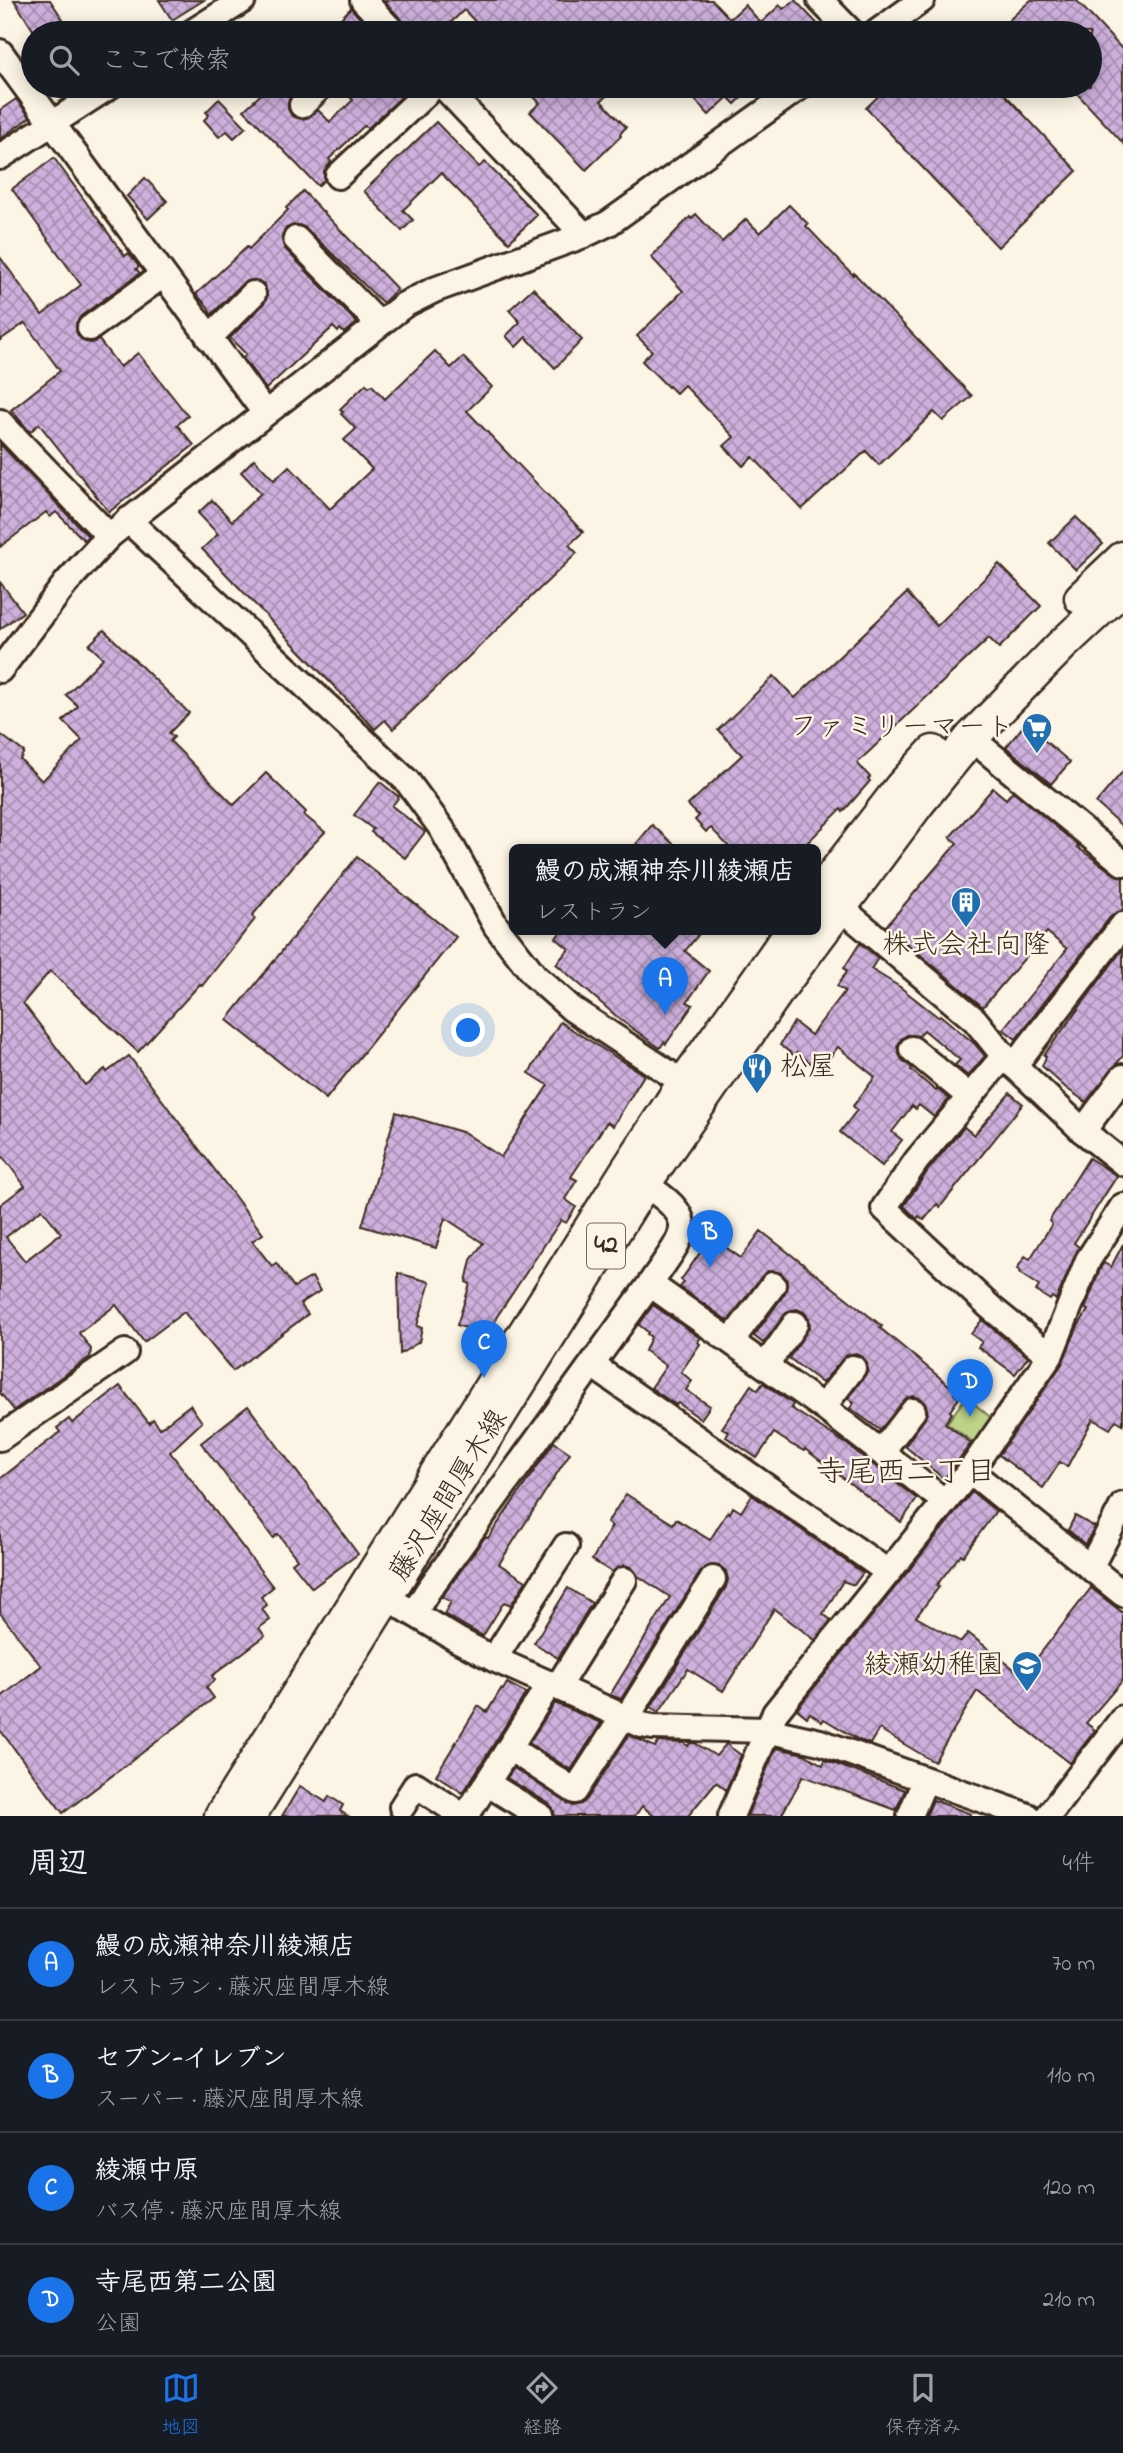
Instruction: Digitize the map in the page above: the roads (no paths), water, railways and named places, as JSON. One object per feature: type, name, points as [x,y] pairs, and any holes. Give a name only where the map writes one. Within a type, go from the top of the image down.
[{"type":"main road","name":"藤沢座間厚木線","points":[[825,898],[901,788],[1048,630],[1123,558]]},
{"type":"main road","name":"藤沢座間厚木線","points":[[825,898],[919,802],[971,738],[1061,646],[1123,588]]},
{"type":"main road","name":"藤沢座間厚木線","points":[[249,1816],[377,1591],[684,1083],[789,935]]},
{"type":"main road","name":"藤沢座間厚木線","points":[[221,1816],[377,1591],[644,1184],[779,989],[806,935]]},
{"type":"street","points":[[210,21],[243,0]]},
{"type":"street","points":[[363,0],[378,21]]},
{"type":"street","points":[[821,0],[841,21]]},
{"type":"street","points":[[893,21],[922,0]]},
{"type":"street","points":[[0,52],[21,82]]},
{"type":"street","points":[[33,98],[265,413]]},
{"type":"street","points":[[0,157],[91,98]]},
{"type":"street","points":[[302,104],[308,98]]},
{"type":"street","points":[[338,176],[421,98]]},
{"type":"street","points":[[454,98],[584,235]]},
{"type":"street","points":[[0,670],[66,583],[119,528],[404,305],[434,290],[584,235],[609,223],[784,98]]},
{"type":"street","points":[[296,239],[379,324]]},
{"type":"street","points":[[90,328],[163,275]]},
{"type":"street","points":[[209,338],[254,294]]},
{"type":"street","points":[[0,422],[381,755],[407,781],[442,829],[496,926],[535,976],[572,1009],[684,1083]]},
{"type":"street","points":[[971,738],[1123,863]]},
{"type":"street","points":[[825,898],[975,1020],[1009,1061],[1083,1131],[1123,1163]]},
{"type":"street","points":[[1050,1356],[990,1307],[884,1209],[917,1160],[970,1097],[1009,1061],[1123,925]]},
{"type":"street","points":[[912,1049],[970,1097]]},
{"type":"street","points":[[1083,1131],[1123,1077]]},
{"type":"street","points":[[414,1613],[681,1237],[683,1224],[680,1212],[672,1203],[644,1184]]},
{"type":"street","points":[[731,1816],[775,1713],[970,1471],[1050,1356],[1088,1260],[1123,1206]]},
{"type":"street","points":[[650,1284],[823,1407],[944,1501]]},
{"type":"street","points":[[731,1341],[773,1285]]},
{"type":"street","points":[[766,1365],[795,1324]]},
{"type":"street","points":[[0,1438],[125,1352]]},
{"type":"street","points":[[592,1365],[888,1572]]},
{"type":"street","points":[[823,1407],[853,1368]]},
{"type":"street","points":[[882,1451],[913,1411]]},
{"type":"street","points":[[970,1471],[1123,1594]]},
{"type":"street","points":[[1091,1566],[1123,1505]]},
{"type":"street","points":[[494,1658],[566,1546]]},
{"type":"street","points":[[511,1749],[575,1791],[713,1579]]},
{"type":"street","points":[[402,1807],[420,1779],[465,1816],[624,1580]]},
{"type":"street","points":[[377,1591],[494,1658],[625,1718],[653,1727],[766,1730],[826,1744],[1028,1816]]},
{"type":"street","points":[[1048,1816],[1123,1718]]},
{"type":"street","points":[[910,1816],[925,1780]]},
{"type":"street","points":[[488,1784],[540,1816]]},
{"type":"place","name":"ファミリーマート","points":[[1037,755]]},
{"type":"place","name":"株式会社向隆","points":[[966,929]]},
{"type":"place","name":"鰻の成瀬神奈川綾瀬店","points":[[665,1015]]},
{"type":"place","name":"松屋","points":[[757,1095]]},
{"type":"place","name":"セブン-イレブン","points":[[710,1268]]},
{"type":"place","name":"綾瀬中原","points":[[484,1378]]},
{"type":"place","name":"寺尾西第二公園","points":[[970,1417]]},
{"type":"place","name":"綾瀬幼稚園","points":[[1027,1693]]},
{"type":"district","name":"寺尾西二丁目","points":[[906,1474]]}]
